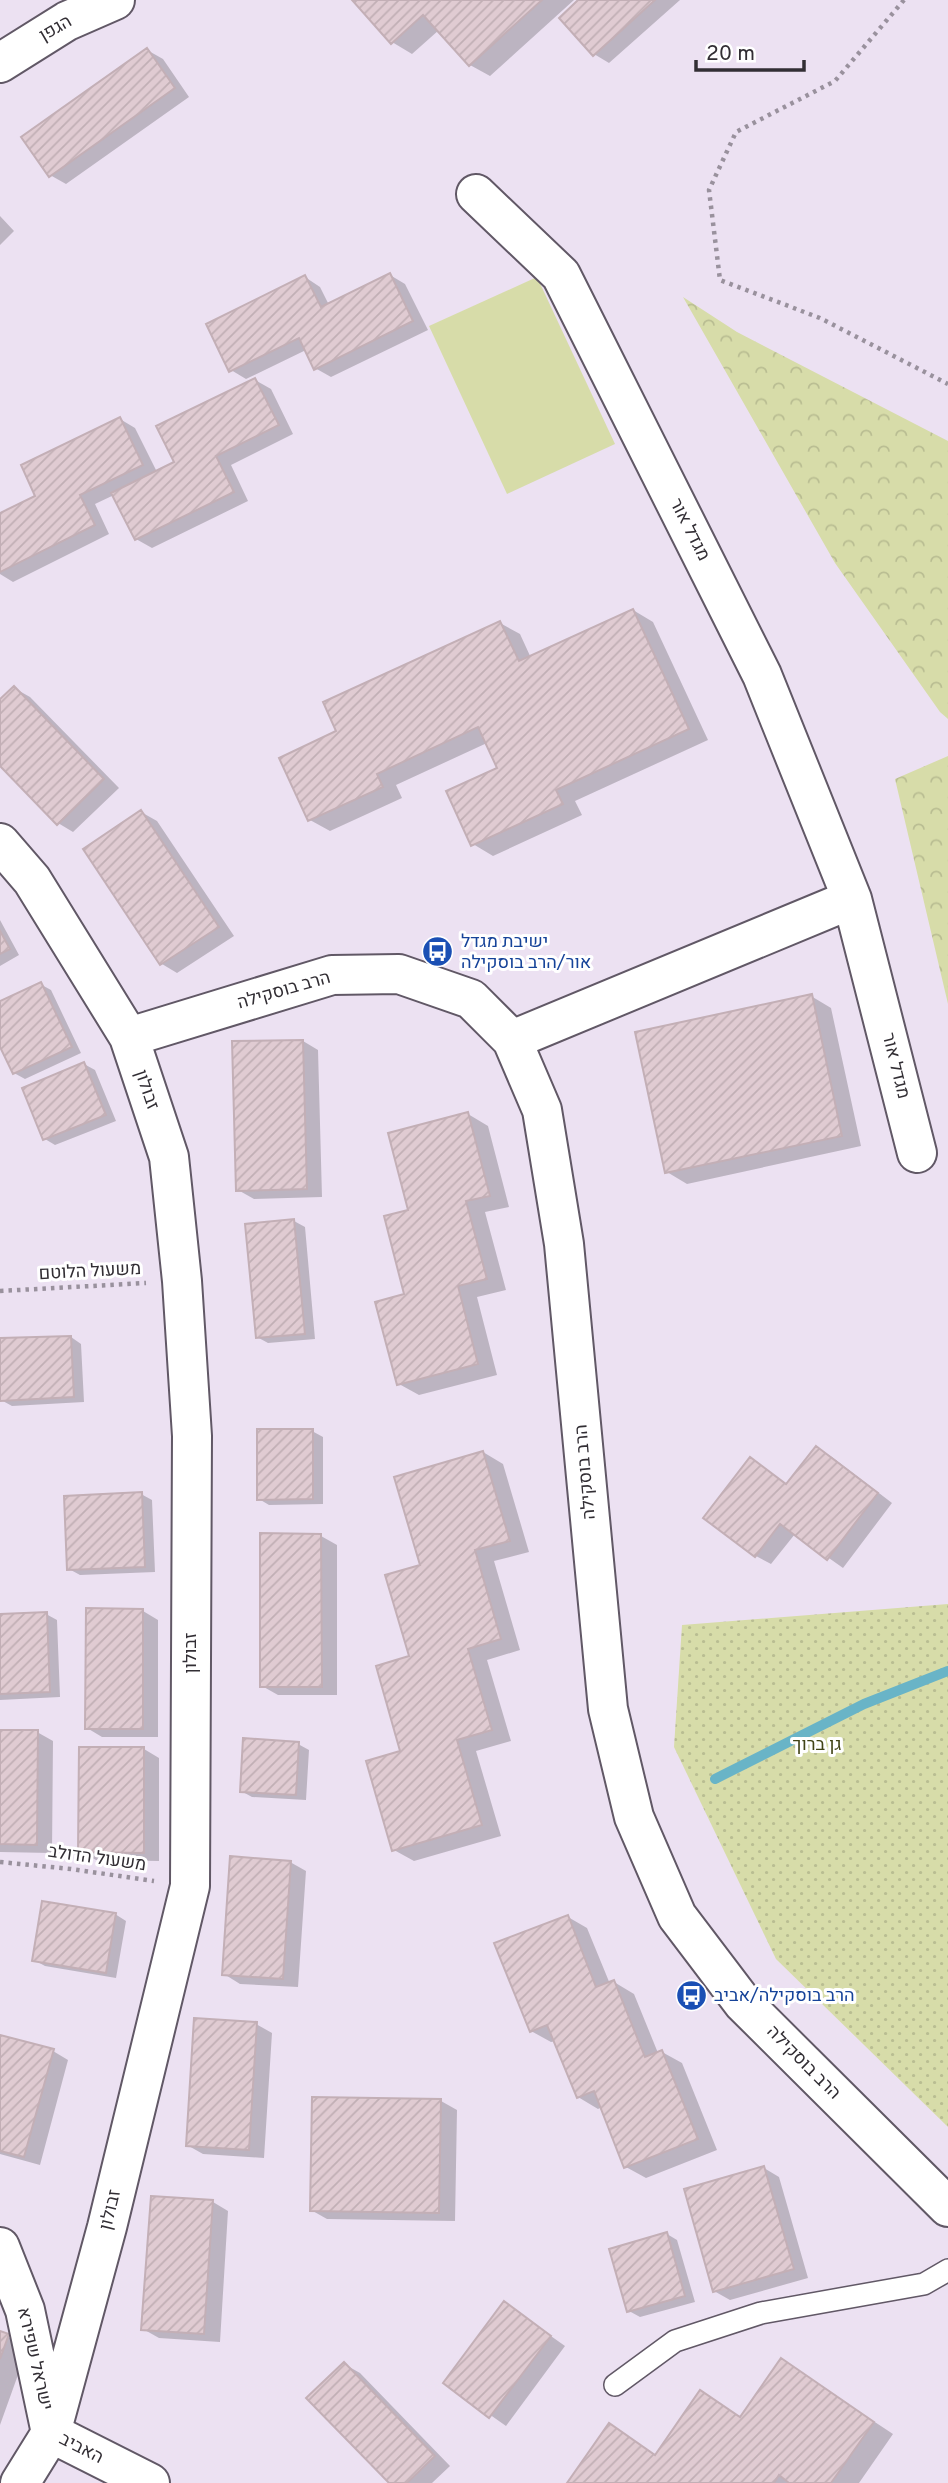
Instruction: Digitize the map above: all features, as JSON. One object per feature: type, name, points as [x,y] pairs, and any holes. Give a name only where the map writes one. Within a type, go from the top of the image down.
[{"type":"street","name":"הגפן","points":[[0,63],[62,10],[115,0]]},
{"type":"street","name":"מגדל אור","points":[[476,194],[561,275],[762,674],[852,899],[917,1153]]},
{"type":"street","name":"זבולון","points":[[0,843],[32,880],[129,1037],[169,1157],[182,1281],[192,1436],[190,1886],[107,2227],[51,2433],[20,2483]]},
{"type":"street","points":[[512,1040],[852,899]]},
{"type":"street","name":"הרב בוסקילה","points":[[129,1037],[332,975],[400,974],[471,999],[512,1040],[542,1110],[564,1244],[608,1709],[634,1817],[677,1916],[743,2003],[948,2207]]},
{"type":"street","name":"ישראל שפירא","points":[[0,2247],[25,2310],[51,2433]]},
{"type":"street","name":"האביב","points":[[51,2433],[150,2483]]},
{"type":"lane","points":[[615,2385],[675,2341],[761,2313],[924,2284],[948,2270]]},
{"type":"path","points":[[904,0],[835,81],[736,132],[709,190],[720,280],[820,318],[948,384]]},
{"type":"path","name":"משעול הלוטם","points":[[0,1291],[182,1281]]},
{"type":"path","name":"משעול הדולב","points":[[0,1862],[190,1886]]},
{"type":"green space","points":[[537,277],[615,444],[507,494],[429,326]]},
{"type":"green space","points":[[683,297],[737,332],[948,441],[948,719],[940,712],[835,563]]},
{"type":"green space","points":[[948,756],[948,1004],[895,779]]},
{"type":"green space","name":"גן ברוך","points":[[948,1604],[948,2127],[776,1959],[674,1747],[682,1625]]},
{"type":"building","points":[[352,0],[542,0],[469,66],[423,15],[391,44]]},
{"type":"building","points":[[578,0],[655,0],[593,56],[559,18]]},
{"type":"building","points":[[147,48],[175,88],[49,177],[21,137]]},
{"type":"building","points":[[390,273],[413,321],[314,370],[299,338],[229,372],[206,324],[305,275],[321,307]]},
{"type":"building","points":[[255,378],[279,425],[216,456],[234,492],[135,540],[111,493],[174,462],[156,426]]},
{"type":"building","points":[[120,417],[143,465],[80,495],[95,525],[0,572],[0,513],[35,496],[21,465]]},
{"type":"building","points":[[633,609],[689,729],[556,790],[563,804],[471,846],[446,791],[497,768],[478,727],[377,774],[383,787],[308,821],[279,758],[336,731],[323,702],[500,621],[519,661]]},
{"type":"building","points":[[14,686],[104,779],[57,825],[0,766],[0,699]]},
{"type":"building","points":[[141,810],[219,927],[160,965],[83,849]]},
{"type":"building","points":[[0,931],[10,949],[0,954]]},
{"type":"building","points":[[41,982],[72,1047],[13,1074],[0,1047],[0,1001]]},
{"type":"building","points":[[812,994],[842,1136],[665,1173],[635,1032]]},
{"type":"building","points":[[303,1040],[307,1189],[236,1191],[232,1041]]},
{"type":"building","points":[[84,1062],[106,1115],[43,1140],[22,1088]]},
{"type":"building","points":[[468,1112],[490,1196],[466,1201],[487,1279],[458,1286],[478,1364],[397,1385],[375,1302],[404,1294],[384,1216],[408,1210],[388,1133]]},
{"type":"building","points":[[294,1219],[305,1334],[256,1338],[245,1224]]},
{"type":"building","points":[[71,1336],[74,1397],[0,1401],[0,1338]]},
{"type":"building","points":[[257,1429],[313,1429],[313,1499],[257,1500]]},
{"type":"building","points":[[816,1446],[878,1493],[827,1560],[780,1524],[755,1557],[703,1518],[750,1457],[786,1484]]},
{"type":"building","points":[[483,1451],[510,1541],[475,1550],[501,1639],[468,1649],[492,1730],[457,1740],[482,1825],[392,1851],[366,1761],[400,1751],[376,1666],[409,1656],[385,1575],[420,1565],[394,1477]]},
{"type":"building","points":[[142,1492],[145,1567],[67,1570],[64,1496]]},
{"type":"building","points":[[260,1533],[321,1534],[322,1687],[260,1687]]},
{"type":"building","points":[[86,1608],[143,1609],[143,1729],[85,1729]]},
{"type":"building","points":[[47,1612],[50,1692],[0,1694],[0,1614]]},
{"type":"building","points":[[0,1730],[38,1730],[37,1845],[0,1844]]},
{"type":"building","points":[[243,1738],[299,1742],[296,1795],[240,1792]]},
{"type":"building","points":[[79,1747],[144,1747],[144,1853],[78,1852]]},
{"type":"building","points":[[230,1856],[291,1861],[283,1979],[222,1975]]},
{"type":"building","points":[[42,1901],[116,1913],[106,1973],[32,1961]]},
{"type":"building","points":[[568,1915],[596,1987],[614,1980],[645,2057],[662,2050],[698,2139],[624,2168],[594,2091],[577,2098],[547,2025],[530,2032],[494,1943]]},
{"type":"building","points":[[194,2018],[257,2022],[249,2150],[186,2146]]},
{"type":"building","points":[[0,2035],[54,2049],[24,2157],[0,2151]]},
{"type":"building","points":[[312,2097],[441,2099],[439,2213],[310,2211]]},
{"type":"building","points":[[764,2166],[794,2269],[713,2292],[684,2189]]},
{"type":"building","points":[[151,2196],[213,2200],[204,2334],[141,2330]]},
{"type":"building","points":[[667,2232],[685,2296],[627,2312],[609,2249]]},
{"type":"building","points":[[504,2301],[551,2336],[489,2418],[443,2383]]},
{"type":"building","points":[[0,2331],[9,2334],[0,2359]]},
{"type":"building","points":[[781,2358],[874,2422],[831,2483],[789,2483],[779,2475],[774,2483],[567,2483],[609,2423],[655,2455],[700,2390],[740,2417]]},
{"type":"building","points":[[344,2362],[435,2456],[407,2483],[389,2483],[306,2398]]},
{"type":"waterway","points":[[715,1779],[864,1704],[948,1671]]},
{"type":"place","name":"ישיבת מגדל אור/הרב בוסקילה","points":[[438,952]]},
{"type":"place","name":"הרב בוסקילה/אביב","points":[[691,1996]]}]
